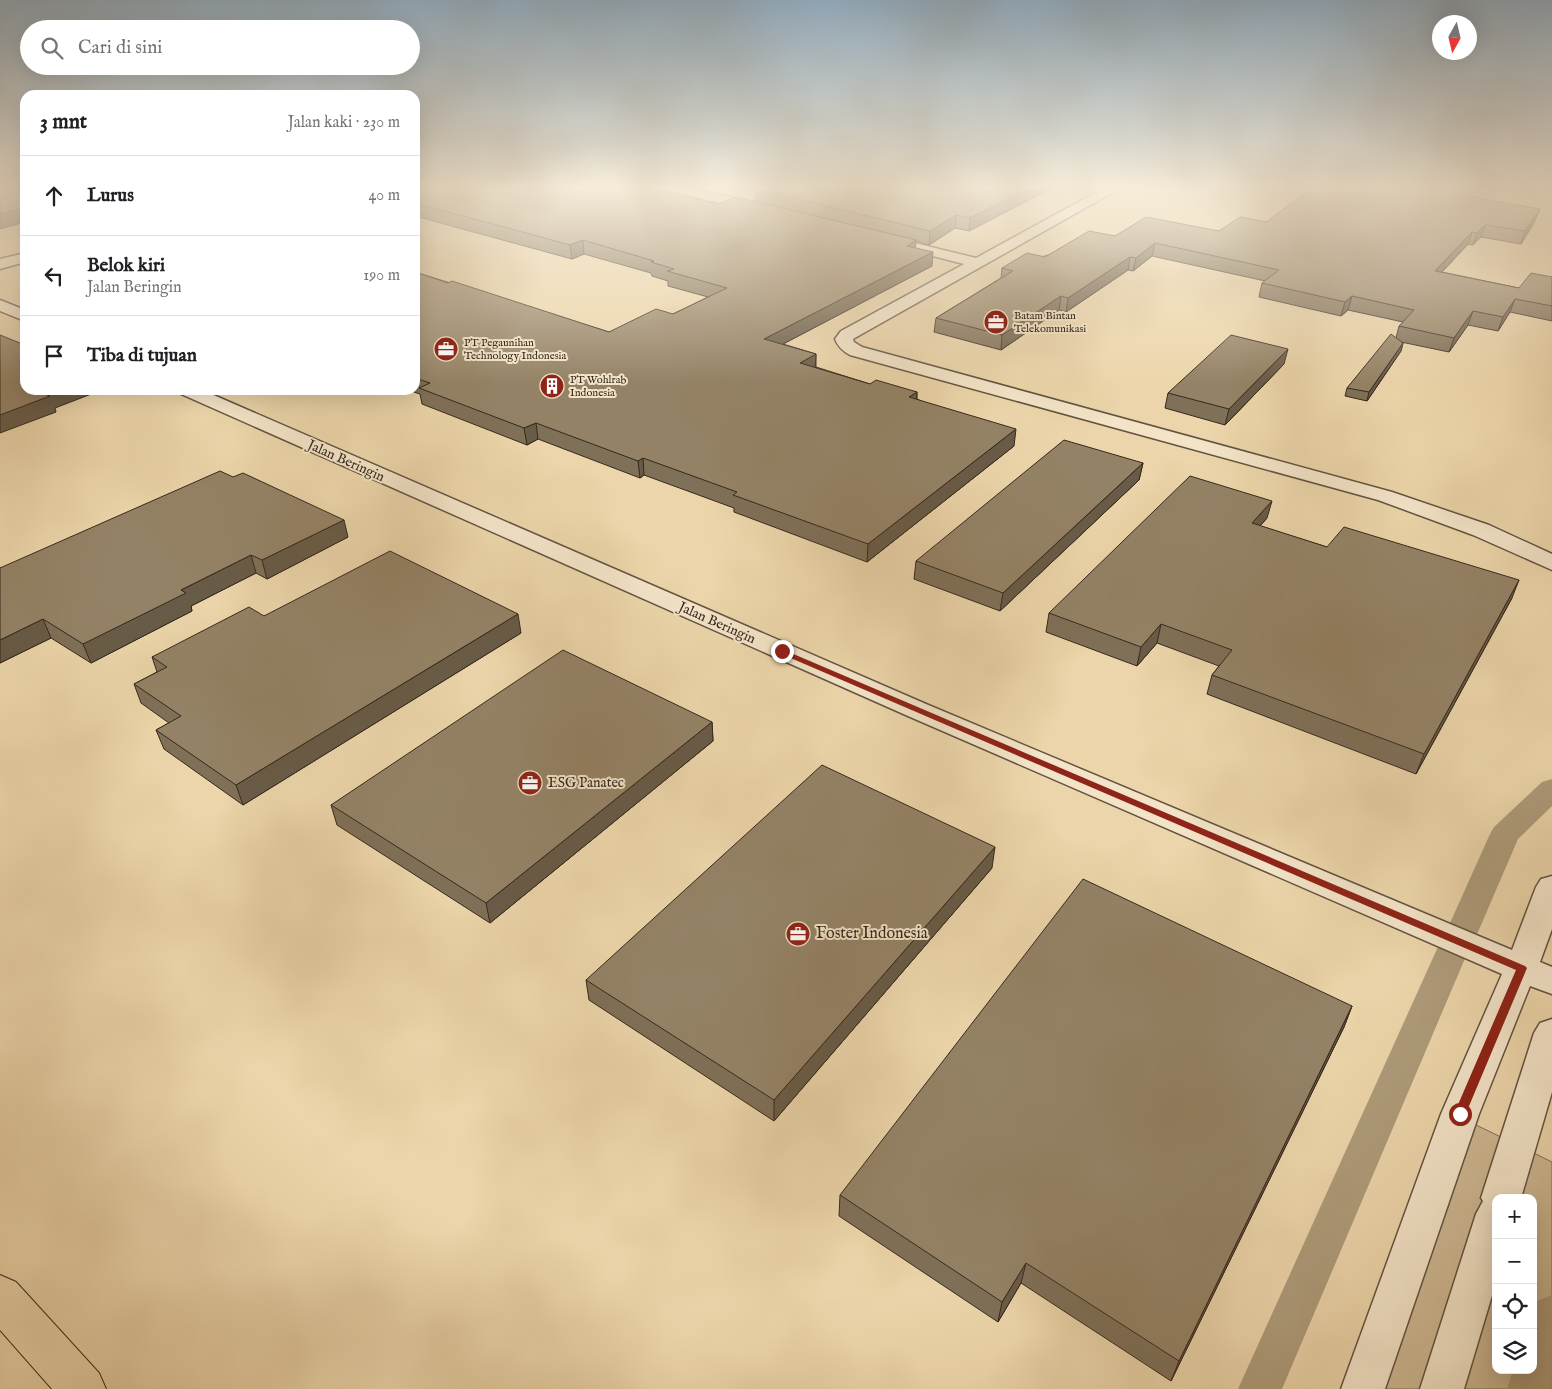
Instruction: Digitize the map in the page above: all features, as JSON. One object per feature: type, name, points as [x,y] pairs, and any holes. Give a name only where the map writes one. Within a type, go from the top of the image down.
[{"type":"main road","points":[[0,1297],[83,1389]]},
{"type":"street","points":[[942,254],[978,263]]},
{"type":"street","points":[[995,254],[847,335],[844,339],[849,348],[1385,496],[1481,530],[1552,563]]},
{"type":"street","points":[[0,264],[20,258]]},
{"type":"street","points":[[0,305],[20,314]]},
{"type":"street","name":"Jalan Beringin","points":[[198,395],[852,682],[1537,975]]},
{"type":"street","points":[[1363,1389],[1460,1114],[1537,975],[1552,887]]},
{"type":"street","points":[[1502,1194],[1552,1033]]},
{"type":"street","points":[[1442,1389],[1492,1227]]},
{"type":"shaded area","points":[[1470,1122],[1552,1162],[1552,1389],[1376,1389]]},
{"type":"building","points":[[630,254],[929,254],[764,339],[816,354],[800,363],[870,384],[876,380],[917,392],[909,397],[1016,429],[868,544],[733,495],[737,492],[643,458],[638,461],[536,423],[524,428],[420,388],[430,383],[420,380],[420,274],[448,283],[452,281],[609,332],[656,309],[673,314],[727,288],[667,271],[674,269],[651,262],[654,261]]},
{"type":"building","points":[[1026,254],[1045,257],[1050,254],[1141,254],[1136,258],[1130,257],[1068,298],[1061,296],[1002,335],[936,318],[1013,271],[1002,268]]},
{"type":"building","points":[[1205,254],[1451,254],[1435,271],[1519,288],[1531,273],[1552,277],[1552,306],[1515,299],[1503,317],[1473,311],[1454,338],[1399,326],[1414,310],[1352,296],[1345,302],[1262,283],[1279,270]]},
{"type":"building","points":[[1391,334],[1403,343],[1369,392],[1347,388]]},
{"type":"building","points":[[0,335],[20,343],[20,395],[50,396],[0,415]]},
{"type":"building","points":[[1231,335],[1288,349],[1229,409],[1168,393]]},
{"type":"building","points":[[1064,440],[1143,463],[1003,593],[916,561]]},
{"type":"building","points":[[220,471],[233,477],[243,473],[344,520],[262,560],[251,555],[181,590],[186,593],[83,644],[43,619],[0,640],[0,568]]},
{"type":"building","points":[[1190,476],[1272,501],[1252,523],[1327,547],[1344,527],[1519,580],[1424,754],[1212,675],[1232,650],[1161,624],[1141,647],[1049,613]]},
{"type":"building","points":[[390,551],[518,614],[236,785],[156,730],[181,716],[134,684],[167,667],[152,657],[249,607],[264,616]]},
{"type":"building","name":"ESG Panatec","points":[[563,650],[712,722],[486,903],[331,805]]},
{"type":"building","name":"Foster Indonesia","points":[[822,765],[995,847],[774,1100],[586,980]]},
{"type":"building","points":[[1083,879],[1352,1006],[1179,1361],[1026,1263],[1002,1302],[840,1195]]},
{"type":"waterway","points":[[1462,932],[1505,834],[1552,789]]},
{"type":"waterway","points":[[1260,1389],[1453,949]]},
{"type":"waterway","points":[[1529,1389],[1552,1316]]},
{"type":"place","name":"Batam Bintan Telekomunikasi","points":[[996,322]]},
{"type":"place","name":"PT Pegaunihan Technology Indonesia","points":[[446,349]]},
{"type":"place","name":"PT Wohlrab Indonesia","points":[[552,386]]},
{"type":"place","name":"ESG Panatec","points":[[530,783]]},
{"type":"place","name":"Foster Indonesia","points":[[798,934]]},
{"type":"route","points":[[782,651],[1121,798],[1522,968],[1460,1114]]}]
